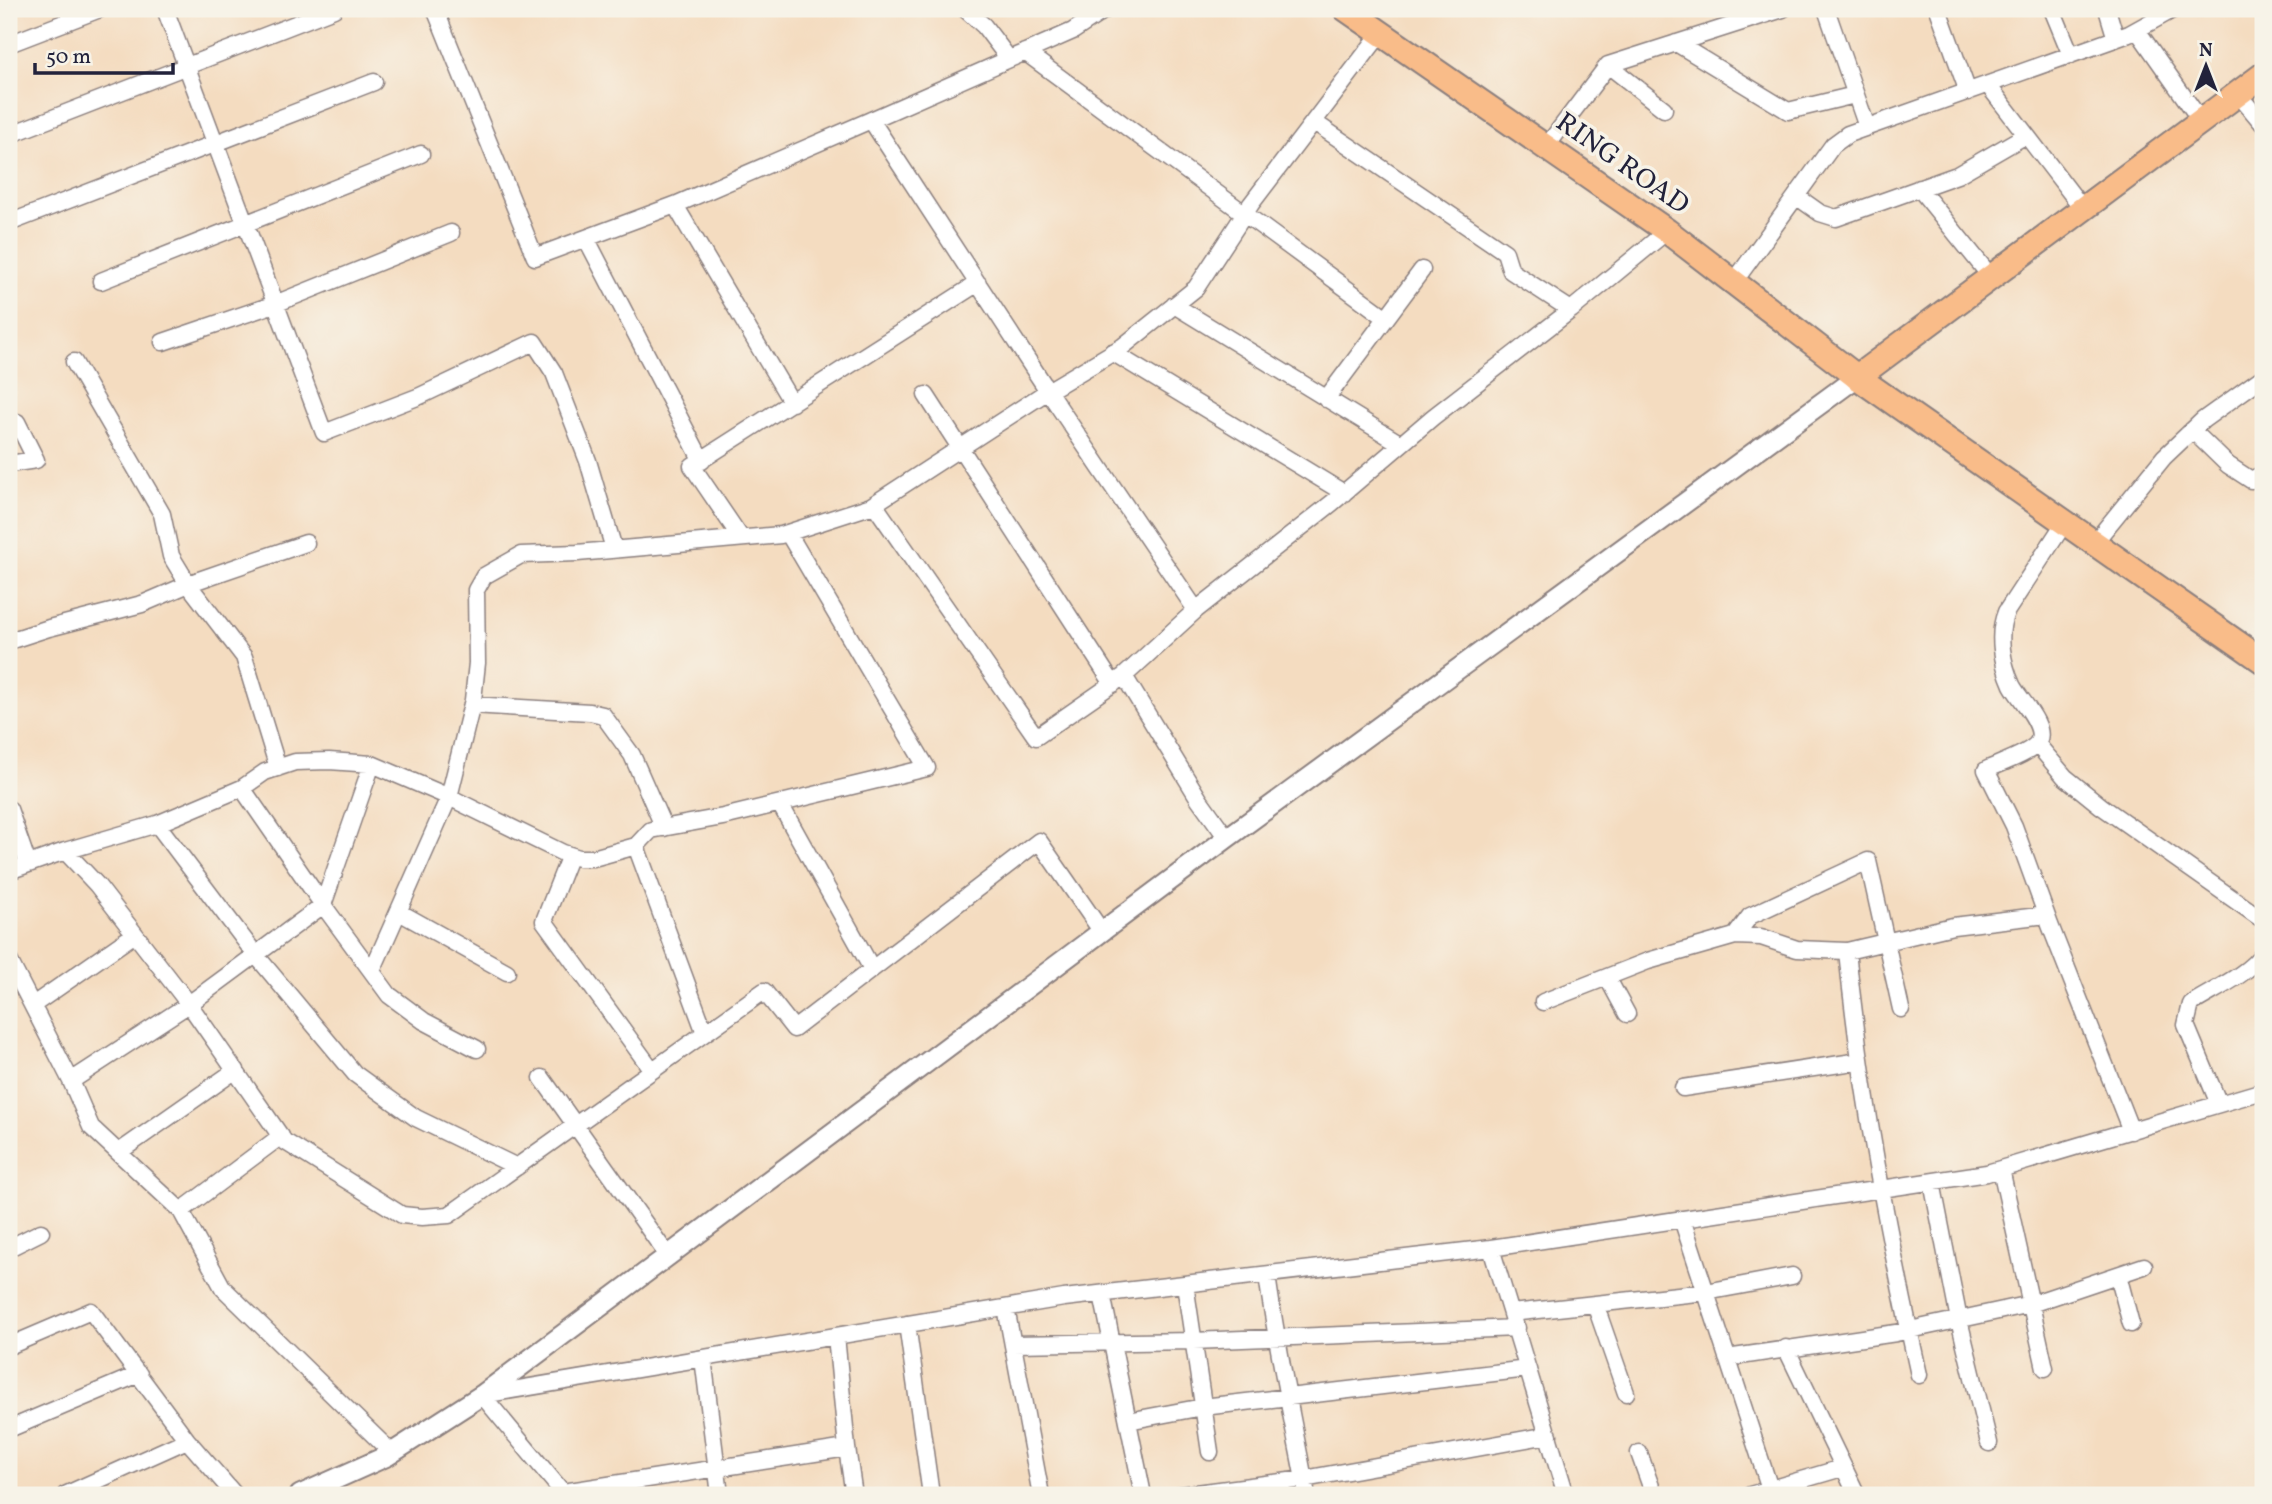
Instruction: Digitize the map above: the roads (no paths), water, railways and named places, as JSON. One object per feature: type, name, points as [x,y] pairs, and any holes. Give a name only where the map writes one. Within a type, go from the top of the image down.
[{"type":"main road","name":"RING ROAD","points":[[1346,9],[1667,231],[1857,377],[2263,661]]},
{"type":"main road","points":[[1857,377],[2263,75]]},
{"type":"street","points":[[9,44],[100,9]]},
{"type":"street","points":[[165,9],[324,433],[420,396],[534,342],[554,373],[569,410],[588,461],[614,549]]},
{"type":"street","points":[[9,135],[334,9]]},
{"type":"street","points":[[435,9],[535,257],[675,205],[871,120],[1073,31],[1106,9]]},
{"type":"street","points":[[965,9],[984,26],[1009,59]]},
{"type":"street","points":[[1546,147],[1608,65],[1783,9]]},
{"type":"street","points":[[1826,9],[1867,127]]},
{"type":"street","points":[[1938,9],[1968,92]]},
{"type":"street","points":[[2052,9],[2071,55]]},
{"type":"street","points":[[2107,9],[2116,38]]},
{"type":"street","points":[[1734,282],[1833,145],[1848,134],[2137,30],[2174,9]]},
{"type":"street","points":[[2137,30],[2201,121]]},
{"type":"street","points":[[372,971],[449,797],[471,705],[477,663],[476,590],[484,576],[521,555],[788,533],[874,504],[1048,391],[1122,347],[1196,288],[1245,214],[1381,33]]},
{"type":"street","points":[[1676,43],[1788,111],[1856,95]]},
{"type":"street","points":[[1026,51],[1385,317]]},
{"type":"street","points":[[1608,65],[1664,109]]},
{"type":"street","points":[[9,223],[374,82]]},
{"type":"street","points":[[1988,85],[2083,209]]},
{"type":"street","points":[[2238,94],[2263,124]]},
{"type":"street","points":[[871,120],[1048,391],[1196,610]]},
{"type":"street","points":[[1314,122],[1505,253],[1511,271],[1571,310]]},
{"type":"street","points":[[1796,196],[1821,213],[1836,218],[1957,175],[2026,135]]},
{"type":"street","points":[[101,281],[421,154]]},
{"type":"street","points":[[1919,188],[1991,277]]},
{"type":"street","points":[[675,205],[792,402]]},
{"type":"street","points":[[874,504],[1036,737],[1118,680],[1196,610],[1667,231]]},
{"type":"street","points":[[163,342],[275,304],[451,233]]},
{"type":"street","points":[[586,238],[702,461]]},
{"type":"street","points":[[1326,399],[1422,270]]},
{"type":"street","points":[[741,538],[692,466],[978,283]]},
{"type":"street","points":[[1174,306],[1401,444]]},
{"type":"street","points":[[1112,352],[1344,493]]},
{"type":"street","points":[[74,362],[162,514],[172,556],[188,584],[244,657],[278,768]]},
{"type":"street","points":[[314,1493],[391,1453],[482,1395],[1227,838],[1857,377]]},
{"type":"street","points":[[2094,543],[2164,457],[2203,419],[2263,377]]},
{"type":"street","points":[[926,395],[1227,838]]},
{"type":"street","points":[[9,464],[36,460],[17,422]]},
{"type":"street","points":[[2192,430],[2228,465],[2250,480],[2263,474]]},
{"type":"street","points":[[2065,522],[2006,611],[2001,625],[2005,664],[2013,686],[2034,717],[2039,732],[2037,744],[2065,777],[2101,806],[2263,920]]},
{"type":"street","points":[[9,871],[65,851],[157,824],[242,788],[265,772],[295,762],[372,764],[579,858],[593,858],[636,846],[651,830],[723,817],[927,768],[788,533]]},
{"type":"street","points":[[9,641],[142,604],[188,584],[306,543]]},
{"type":"street","points":[[471,705],[603,715],[632,755],[664,828]]},
{"type":"street","points":[[2037,744],[1986,770],[2014,826],[2046,915],[2131,1130]]},
{"type":"street","points":[[71,1081],[189,1004],[323,905],[372,764]]},
{"type":"street","points":[[242,788],[389,995],[415,1014],[477,1049]]},
{"type":"street","points":[[780,804],[872,969]]},
{"type":"street","points":[[9,809],[28,864]]},
{"type":"street","points":[[157,824],[255,954],[355,1074],[416,1118],[517,1167]]},
{"type":"street","points":[[65,851],[97,885],[189,1004],[284,1141],[402,1215],[422,1217],[449,1215],[764,991],[794,1029],[1039,841],[1102,932]]},
{"type":"street","points":[[636,846],[705,1033]]},
{"type":"street","points":[[570,855],[544,921],[652,1070]]},
{"type":"street","points":[[1735,936],[1750,916],[1868,862],[1901,1009]]},
{"type":"street","points":[[398,912],[507,972]]},
{"type":"street","points":[[1542,1002],[1648,961],[1735,936],[1761,937],[1797,949],[1847,951],[1953,926],[2046,915]]},
{"type":"street","points":[[33,1004],[135,934]]},
{"type":"street","points":[[1847,951],[1860,1061],[1880,1189],[1919,1375]]},
{"type":"street","points":[[2219,1104],[2186,1025],[2191,1004],[2258,961],[2263,953]]},
{"type":"street","points":[[9,960],[92,1126],[181,1211],[223,1288],[391,1453]]},
{"type":"street","points":[[1607,977],[1627,1014]]},
{"type":"street","points":[[1684,1088],[1860,1061]]},
{"type":"street","points":[[119,1152],[236,1070]]},
{"type":"street","points":[[542,1079],[668,1256]]},
{"type":"street","points":[[482,1395],[1006,1308],[1490,1248],[1932,1182],[2001,1169],[2263,1091]]},
{"type":"street","points":[[181,1211],[281,1136]]},
{"type":"street","points":[[2001,1169],[2045,1368]]},
{"type":"street","points":[[1932,1182],[1959,1320],[1989,1443]]},
{"type":"street","points":[[1682,1219],[1771,1492]]},
{"type":"street","points":[[9,1248],[41,1232]]},
{"type":"street","points":[[1490,1248],[1566,1495]]},
{"type":"street","points":[[1727,1358],[1959,1320],[2031,1304],[2144,1266]]},
{"type":"street","points":[[1267,1275],[1275,1338],[1306,1487]]},
{"type":"street","points":[[2118,1275],[2131,1324]]},
{"type":"street","points":[[1013,1343],[1275,1338],[1514,1321],[1595,1304],[1706,1292],[1792,1276]]},
{"type":"street","points":[[1185,1284],[1210,1452]]},
{"type":"street","points":[[1102,1294],[1143,1495]]},
{"type":"street","points":[[1595,1304],[1626,1392]]},
{"type":"street","points":[[1006,1308],[1041,1495]]},
{"type":"street","points":[[9,1346],[92,1311],[187,1440],[235,1495]]},
{"type":"street","points":[[908,1324],[931,1495]]},
{"type":"street","points":[[836,1336],[854,1495]]},
{"type":"street","points":[[1786,1349],[1857,1495]]},
{"type":"street","points":[[703,1358],[720,1495]]},
{"type":"street","points":[[1128,1421],[1203,1407],[1528,1369]]},
{"type":"street","points":[[9,1429],[139,1374]]},
{"type":"street","points":[[482,1395],[564,1494],[847,1448]]},
{"type":"street","points":[[1181,1495],[1306,1487],[1549,1435]]},
{"type":"street","points":[[65,1495],[187,1440]]},
{"type":"street","points":[[1639,1453],[1654,1495]]},
{"type":"street","points":[[1749,1495],[1771,1492],[1842,1468]]}]
